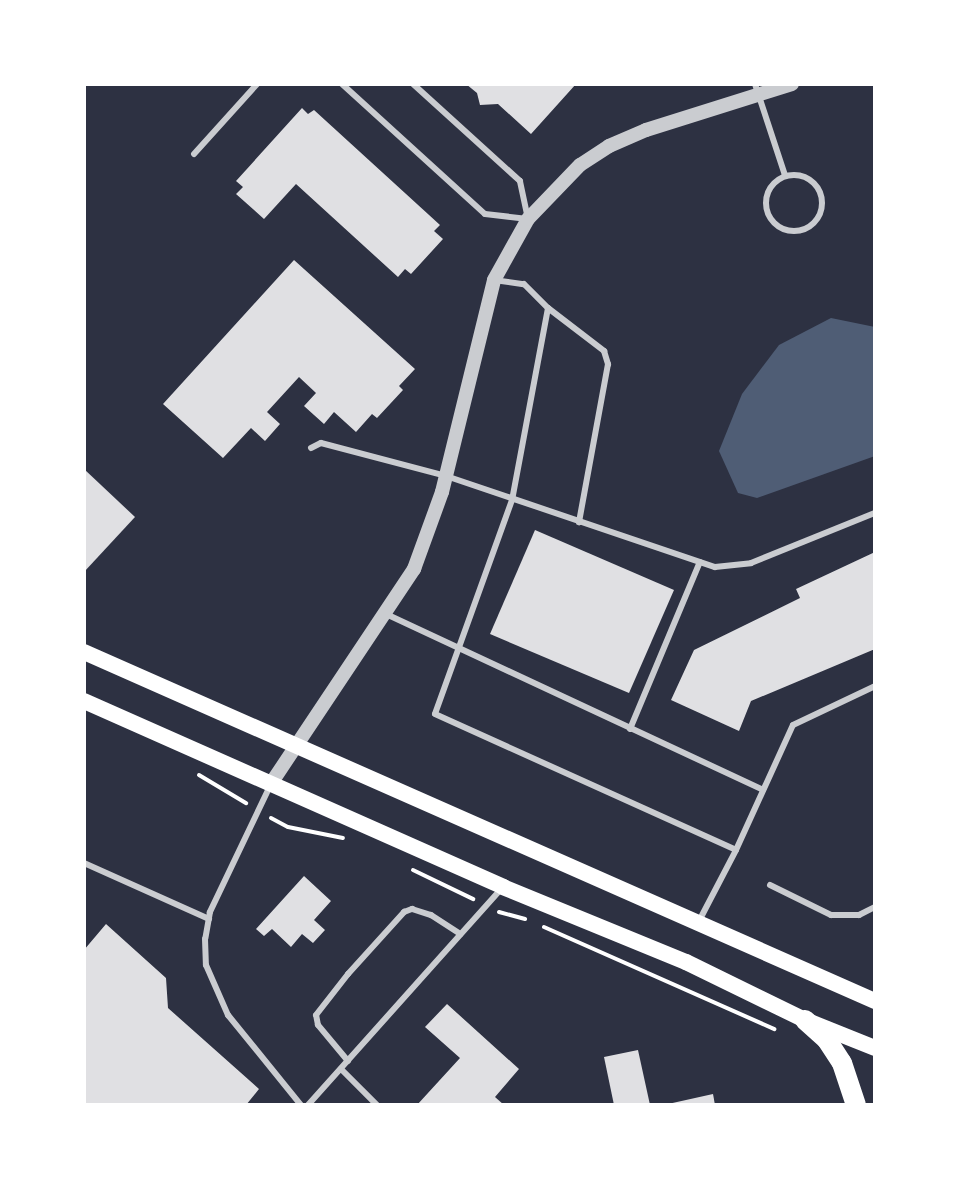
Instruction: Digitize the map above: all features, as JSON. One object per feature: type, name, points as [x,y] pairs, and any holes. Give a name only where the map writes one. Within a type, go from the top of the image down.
[{"type":"main road","points":[[84,652],[875,1001]]},
{"type":"main road","points":[[84,701],[503,887],[686,962],[805,1020],[875,1048]]},
{"type":"main road","points":[[805,1020],[827,1040],[842,1063],[856,1105]]},
{"type":"street","points":[[270,785],[414,569],[446,476],[494,280],[528,219],[580,165],[609,146],[757,89],[792,84]]},
{"type":"lane","points":[[194,154],[257,84]]},
{"type":"lane","points":[[342,84],[485,214],[528,219],[520,181],[413,84]]},
{"type":"lane","points":[[757,89],[785,175]]},
{"type":"lane","points":[[785,175],[805,176],[818,187],[823,202],[817,220],[799,231],[784,230],[770,220],[765,203],[770,186],[785,175]]},
{"type":"lane","points":[[494,280],[524,284],[548,308],[604,351],[608,364],[579,522]]},
{"type":"lane","points":[[548,308],[512,500],[435,714],[736,850]]},
{"type":"lane","points":[[311,448],[321,443],[446,476],[715,567],[751,563],[875,513]]},
{"type":"lane","points":[[630,729],[700,562]]},
{"type":"lane","points":[[384,613],[763,790]]},
{"type":"lane","points":[[698,923],[736,850],[793,725],[875,686]]},
{"type":"lane","points":[[270,785],[209,919],[205,939],[206,965],[213,987],[228,1015],[301,1105]]},
{"type":"lane","points":[[84,863],[209,919]]},
{"type":"lane","points":[[770,885],[831,915],[859,915],[875,907]]},
{"type":"lane","points":[[308,1105],[503,887]]},
{"type":"lane","points":[[348,1061],[318,1025],[316,1015],[321,1005],[404,912],[412,909],[431,915],[460,934]]},
{"type":"lane","points":[[341,1069],[377,1105]]},
{"type":"path","points":[[288,827],[345,839]]},
{"type":"path","points":[[400,864],[468,896]]},
{"type":"path","points":[[502,914],[526,919]]},
{"type":"path","points":[[539,925],[778,1030]]},
{"type":"water","points":[[831,318],[875,327],[875,456],[757,498],[738,493],[719,451],[742,394],[779,345]]},
{"type":"building","points":[[466,84],[576,84],[531,134],[498,104],[480,105],[477,93]]},
{"type":"building","points":[[302,108],[308,114],[314,110],[440,225],[434,231],[443,239],[411,274],[405,269],[398,277],[296,184],[264,219],[236,194],[243,187],[236,181]]},
{"type":"building","points":[[294,260],[415,369],[399,386],[403,390],[377,418],[372,414],[356,432],[334,412],[324,424],[304,406],[316,393],[299,377],[267,412],[280,424],[265,441],[251,428],[223,458],[163,404]]},
{"type":"building","points":[[84,469],[135,517],[84,572]]},
{"type":"building","points":[[535,530],[674,590],[629,693],[490,634]]},
{"type":"building","points":[[875,552],[875,649],[751,701],[739,731],[671,700],[694,650],[800,598],[796,589]]},
{"type":"building","points":[[304,876],[331,901],[314,920],[325,930],[313,943],[302,934],[291,947],[272,929],[264,936],[256,929]]},
{"type":"building","points":[[106,924],[166,978],[168,1008],[259,1089],[246,1105],[84,1105],[84,950]]},
{"type":"building","points":[[447,1004],[519,1069],[495,1097],[504,1105],[417,1105],[460,1058],[425,1027]]},
{"type":"building","points":[[638,1050],[650,1105],[614,1105],[604,1057]]},
{"type":"building","points":[[713,1094],[715,1105],[668,1104]]}]
